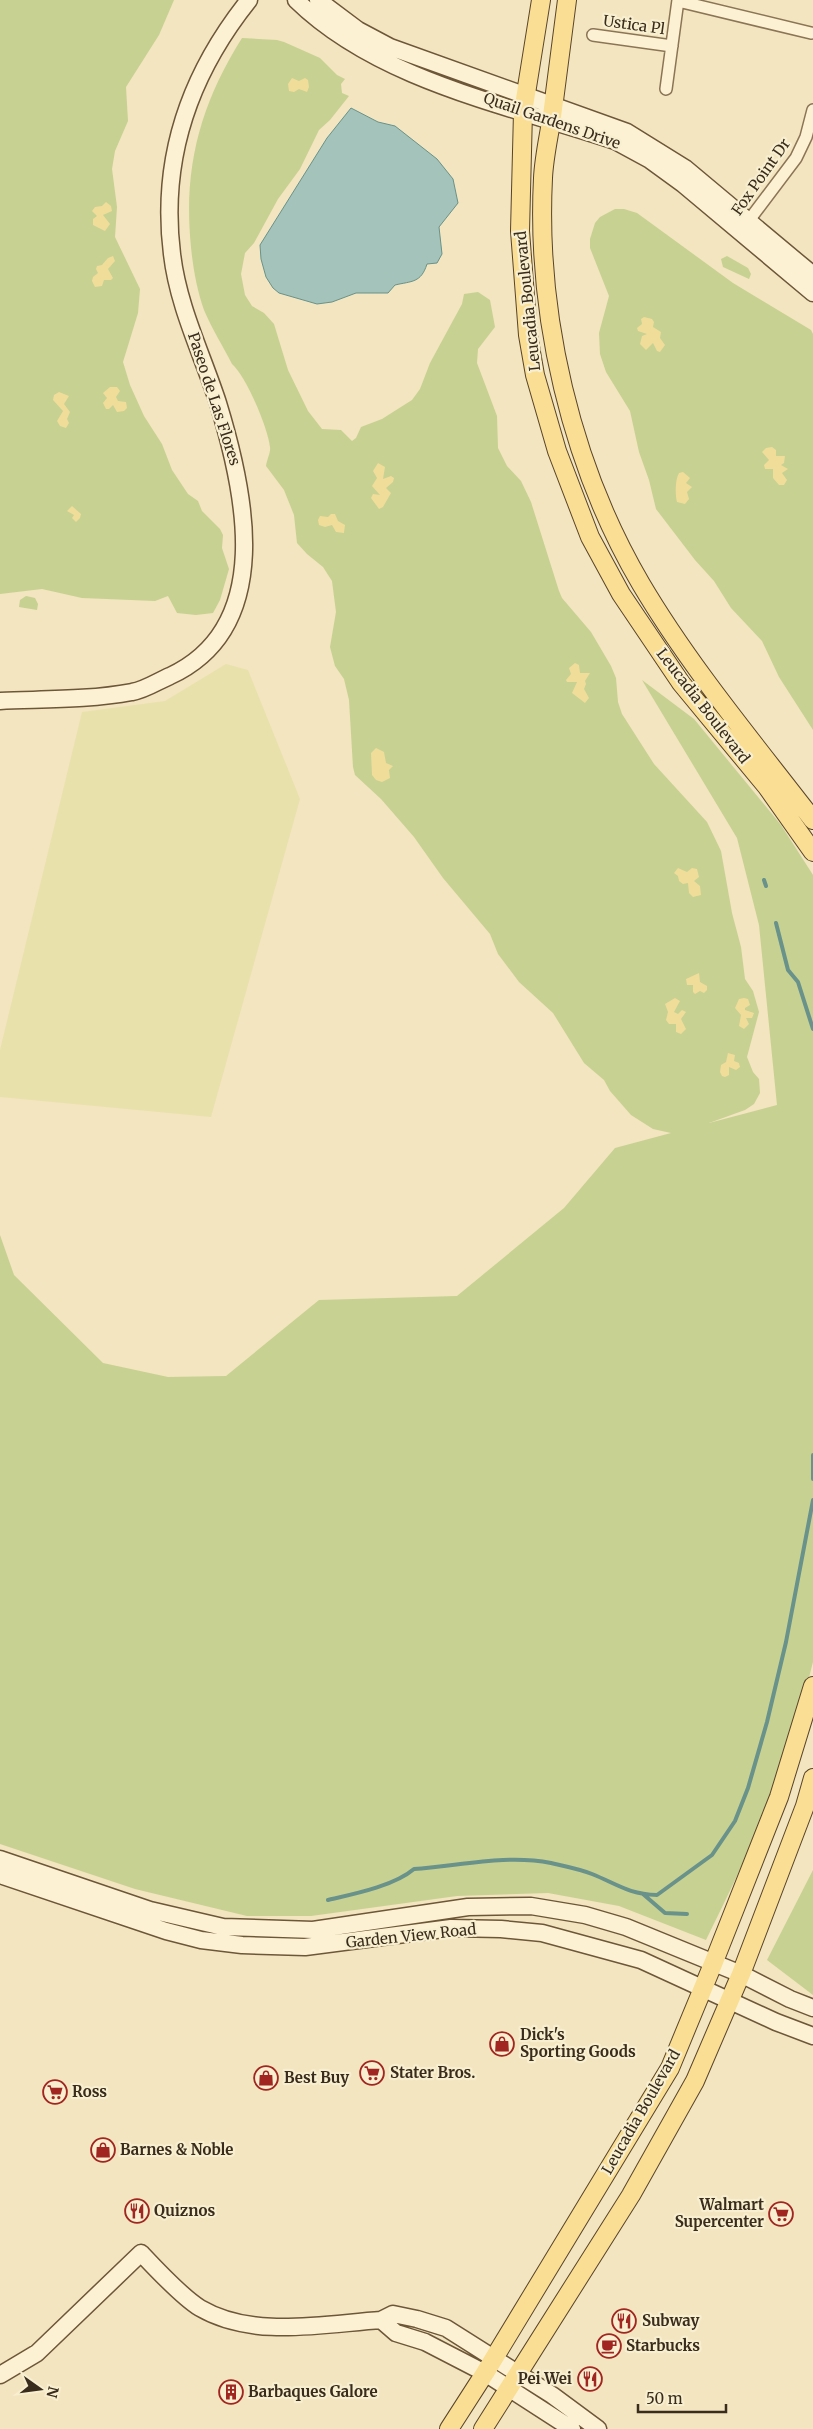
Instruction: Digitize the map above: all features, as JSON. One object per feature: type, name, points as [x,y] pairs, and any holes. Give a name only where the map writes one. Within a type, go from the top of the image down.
[{"type":"main road","name":"Paseo de Las Flores","points":[[0,701],[78,698],[134,692],[184,669],[219,639],[240,593],[245,545],[238,478],[216,399],[179,291],[172,256],[170,208],[174,161],[181,123],[204,68],[219,42],[249,0]]},
{"type":"main road","name":"Quail Gardens Drive","points":[[296,0],[345,40],[393,65],[627,132],[665,154],[813,292]]},
{"type":"main road","name":"Quail Gardens Drive","points":[[318,0],[358,30],[390,48],[525,104]]},
{"type":"main road","name":"Leucadia Boulevard","points":[[541,0],[525,104],[520,231],[528,335],[535,375],[557,451],[587,528],[621,594],[681,683],[767,787],[813,852]]},
{"type":"main road","name":"Leucadia Boulevard","points":[[568,0],[543,176],[543,227],[548,304],[558,368],[578,442],[611,528],[641,584],[699,670],[813,820]]},
{"type":"main road","name":"Quail Gardens Drive","points":[[744,226],[813,275]]},
{"type":"main road","name":"Leucadia Boulevard","points":[[449,2429],[670,2068],[714,1964],[779,1797],[813,1686]]},
{"type":"main road","name":"Leucadia Boulevard","points":[[482,2429],[631,2195],[695,2080],[741,1974],[806,1806],[813,1778]]},
{"type":"main road","name":"Garden View Road","points":[[0,1859],[150,1910],[223,1927],[313,1930],[468,1907],[531,1906],[585,1915],[626,1927],[741,1974],[790,1999],[813,2008]]},
{"type":"main road","name":"Garden View Road","points":[[0,1875],[166,1931],[201,1940],[242,1945],[305,1947],[450,1928],[529,1931],[593,1945],[641,1960],[729,2001],[813,2036]]},
{"type":"main road","points":[[0,2375],[37,2353],[141,2253],[200,2307],[236,2323],[282,2327],[381,2320],[393,2314],[431,2322],[446,2328],[494,2358],[513,2381],[572,2429]]},
{"type":"main road","points":[[381,2320],[396,2333],[425,2342],[485,2373],[552,2395],[598,2429]]},
{"type":"street","points":[[666,89],[678,0],[811,33]]},
{"type":"street","name":"Ustica Pl","points":[[593,34],[672,46]]},
{"type":"street","name":"Fox Point Dr","points":[[744,226],[796,158],[806,138],[813,110]]},
{"type":"shaded area","points":[[226,664],[248,670],[300,799],[211,1117],[0,1097],[0,1050],[82,712],[165,701]]},
{"type":"green space","points":[[0,0],[174,0],[159,35],[126,87],[128,121],[115,151],[112,169],[117,207],[115,237],[140,289],[138,313],[123,362],[130,385],[144,416],[162,444],[172,470],[188,494],[198,501],[202,511],[220,529],[223,535],[222,548],[229,569],[220,600],[213,613],[196,615],[177,613],[168,596],[155,601],[82,598],[42,589],[0,594]]},
{"type":"green space","points":[[242,38],[277,40],[320,58],[337,75],[345,79],[341,84],[342,93],[349,96],[330,120],[319,130],[300,169],[278,199],[254,243],[245,253],[241,274],[245,295],[252,306],[264,313],[274,324],[288,370],[308,411],[322,429],[341,430],[352,441],[356,438],[361,427],[382,419],[412,400],[420,389],[430,363],[462,304],[464,294],[478,292],[490,300],[495,327],[478,349],[477,363],[497,416],[498,448],[507,466],[521,481],[531,502],[562,598],[591,632],[611,666],[616,678],[618,702],[622,714],[654,764],[707,822],[721,851],[732,913],[741,947],[745,979],[753,991],[759,1012],[747,1057],[753,1072],[759,1079],[760,1093],[754,1104],[745,1110],[709,1123],[777,1105],[759,925],[737,838],[642,680],[694,719],[781,825],[813,875],[813,1662],[795,1727],[774,1790],[733,1885],[706,1940],[619,1906],[548,1893],[457,1896],[311,1916],[247,1916],[135,1889],[0,1844],[0,1235],[14,1275],[103,1363],[168,1377],[226,1376],[319,1300],[457,1296],[564,1208],[615,1148],[671,1133],[653,1129],[631,1115],[610,1091],[604,1080],[584,1063],[553,1013],[519,982],[498,954],[490,934],[443,878],[414,837],[381,799],[355,775],[349,700],[344,679],[335,666],[330,647],[336,612],[332,581],[323,567],[297,543],[294,515],[284,490],[266,466],[270,447],[261,416],[244,379],[232,364],[210,324],[197,287],[193,263],[189,218],[190,190],[198,138],[215,88]]},
{"type":"green space","points":[[615,209],[624,209],[637,213],[733,283],[811,330],[813,334],[813,730],[779,677],[762,641],[731,608],[714,581],[695,560],[656,509],[649,480],[639,452],[630,411],[606,372],[600,354],[599,333],[609,296],[590,248],[590,239],[595,223],[600,217]]},
{"type":"green space","points":[[727,256],[748,268],[751,274],[749,279],[723,267],[721,259]]},
{"type":"green space","points":[[26,596],[35,598],[38,604],[37,610],[19,607],[20,600]]},
{"type":"green space","points":[[813,1870],[813,1995],[767,1960]]},
{"type":"sand","points":[[292,78],[299,81],[305,78],[308,80],[309,87],[307,92],[299,89],[294,92],[289,91],[288,84]]},
{"type":"sand","points":[[106,202],[111,206],[112,211],[103,215],[110,224],[105,231],[93,225],[93,219],[97,216],[92,211],[95,207],[102,206]]},
{"type":"sand","points":[[113,256],[115,261],[108,269],[113,278],[111,280],[104,280],[102,286],[95,287],[92,281],[93,277],[98,273],[97,266],[102,265],[108,258]]},
{"type":"sand","points":[[644,317],[652,319],[654,322],[653,327],[661,332],[660,338],[665,345],[660,352],[657,351],[653,343],[646,350],[640,344],[642,336],[647,334],[638,331],[637,328],[642,324],[641,319]]},
{"type":"sand","points":[[110,387],[117,387],[120,391],[116,397],[118,401],[126,402],[127,408],[124,411],[117,412],[113,405],[106,409],[103,403],[107,398],[103,393]]},
{"type":"sand","points":[[59,392],[69,396],[64,404],[70,412],[67,419],[69,423],[66,428],[60,426],[57,421],[63,411],[53,400],[54,395]]},
{"type":"sand","points":[[772,447],[776,450],[776,456],[785,456],[784,463],[781,465],[788,469],[782,473],[787,480],[784,485],[779,485],[773,478],[773,469],[765,469],[764,465],[769,460],[762,452],[766,448]]},
{"type":"sand","points":[[378,463],[385,467],[383,479],[391,476],[394,478],[393,482],[386,488],[391,493],[383,507],[379,509],[371,498],[373,494],[380,495],[372,486],[377,478],[373,471]]},
{"type":"sand","points":[[683,472],[690,478],[686,483],[692,487],[687,492],[689,499],[685,504],[677,502],[676,499],[676,483],[679,473]]},
{"type":"sand","points":[[72,506],[81,514],[76,522],[72,518],[74,515],[67,511]]},
{"type":"sand","points":[[331,514],[335,514],[338,521],[345,525],[344,533],[336,532],[332,525],[325,527],[319,525],[318,520],[320,516],[328,517]]},
{"type":"sand","points":[[575,663],[579,665],[580,673],[590,673],[585,681],[584,689],[589,698],[585,703],[572,693],[577,682],[567,682],[566,680],[571,674],[569,668]]},
{"type":"sand","points":[[376,748],[384,752],[386,763],[393,766],[389,770],[390,778],[382,782],[376,780],[372,775],[371,753]]},
{"type":"sand","points":[[678,868],[687,872],[692,868],[697,869],[699,877],[694,881],[700,886],[701,895],[693,897],[689,893],[688,883],[683,884],[674,873]]},
{"type":"sand","points":[[699,973],[700,982],[707,986],[707,990],[704,993],[700,991],[695,994],[693,992],[693,985],[687,985],[686,979]]},
{"type":"sand","points":[[675,998],[680,1001],[674,1012],[678,1014],[682,1010],[686,1012],[681,1019],[686,1029],[681,1034],[676,1032],[676,1024],[669,1024],[666,1020],[668,1012],[665,1004]]},
{"type":"sand","points":[[739,999],[748,999],[750,1005],[745,1010],[754,1013],[752,1018],[746,1018],[749,1024],[744,1029],[739,1026],[741,1015],[735,1008]]},
{"type":"sand","points":[[728,1053],[735,1055],[734,1061],[739,1063],[740,1067],[736,1070],[729,1067],[729,1075],[725,1077],[720,1072],[721,1065],[726,1062]]},
{"type":"water","points":[[351,108],[378,122],[395,126],[437,159],[453,179],[458,203],[439,227],[442,254],[437,263],[427,264],[419,278],[411,282],[395,285],[388,293],[356,293],[332,302],[317,304],[279,293],[273,288],[266,277],[261,259],[260,245],[327,138]]},
{"type":"waterway","points":[[764,880],[766,886]]},
{"type":"waterway","points":[[776,923],[788,970],[798,982],[813,1029]]},
{"type":"waterway","points":[[813,1455],[813,1479]]},
{"type":"waterway","points":[[328,1900],[385,1885],[414,1869],[500,1860],[551,1863],[592,1874],[630,1891],[657,1895],[712,1855],[735,1821],[748,1788],[767,1722],[786,1642],[813,1500]]},
{"type":"waterway","points":[[643,1894],[665,1913],[687,1914]]},
{"type":"place","name":"Dick's Sporting Goods","points":[[502,2044]]},
{"type":"place","name":"Stater Bros.","points":[[372,2073]]},
{"type":"place","name":"Best Buy","points":[[266,2078]]},
{"type":"place","name":"Ross","points":[[55,2092]]},
{"type":"place","name":"Barnes & Noble","points":[[103,2150]]},
{"type":"place","name":"Quiznos","points":[[137,2211]]},
{"type":"place","name":"Walmart Supercenter","points":[[781,2214]]},
{"type":"place","name":"Subway","points":[[624,2321]]},
{"type":"place","name":"Starbucks","points":[[609,2346]]},
{"type":"place","name":"Pei Wei","points":[[590,2379]]},
{"type":"place","name":"Barbaques Galore","points":[[231,2392]]}]
